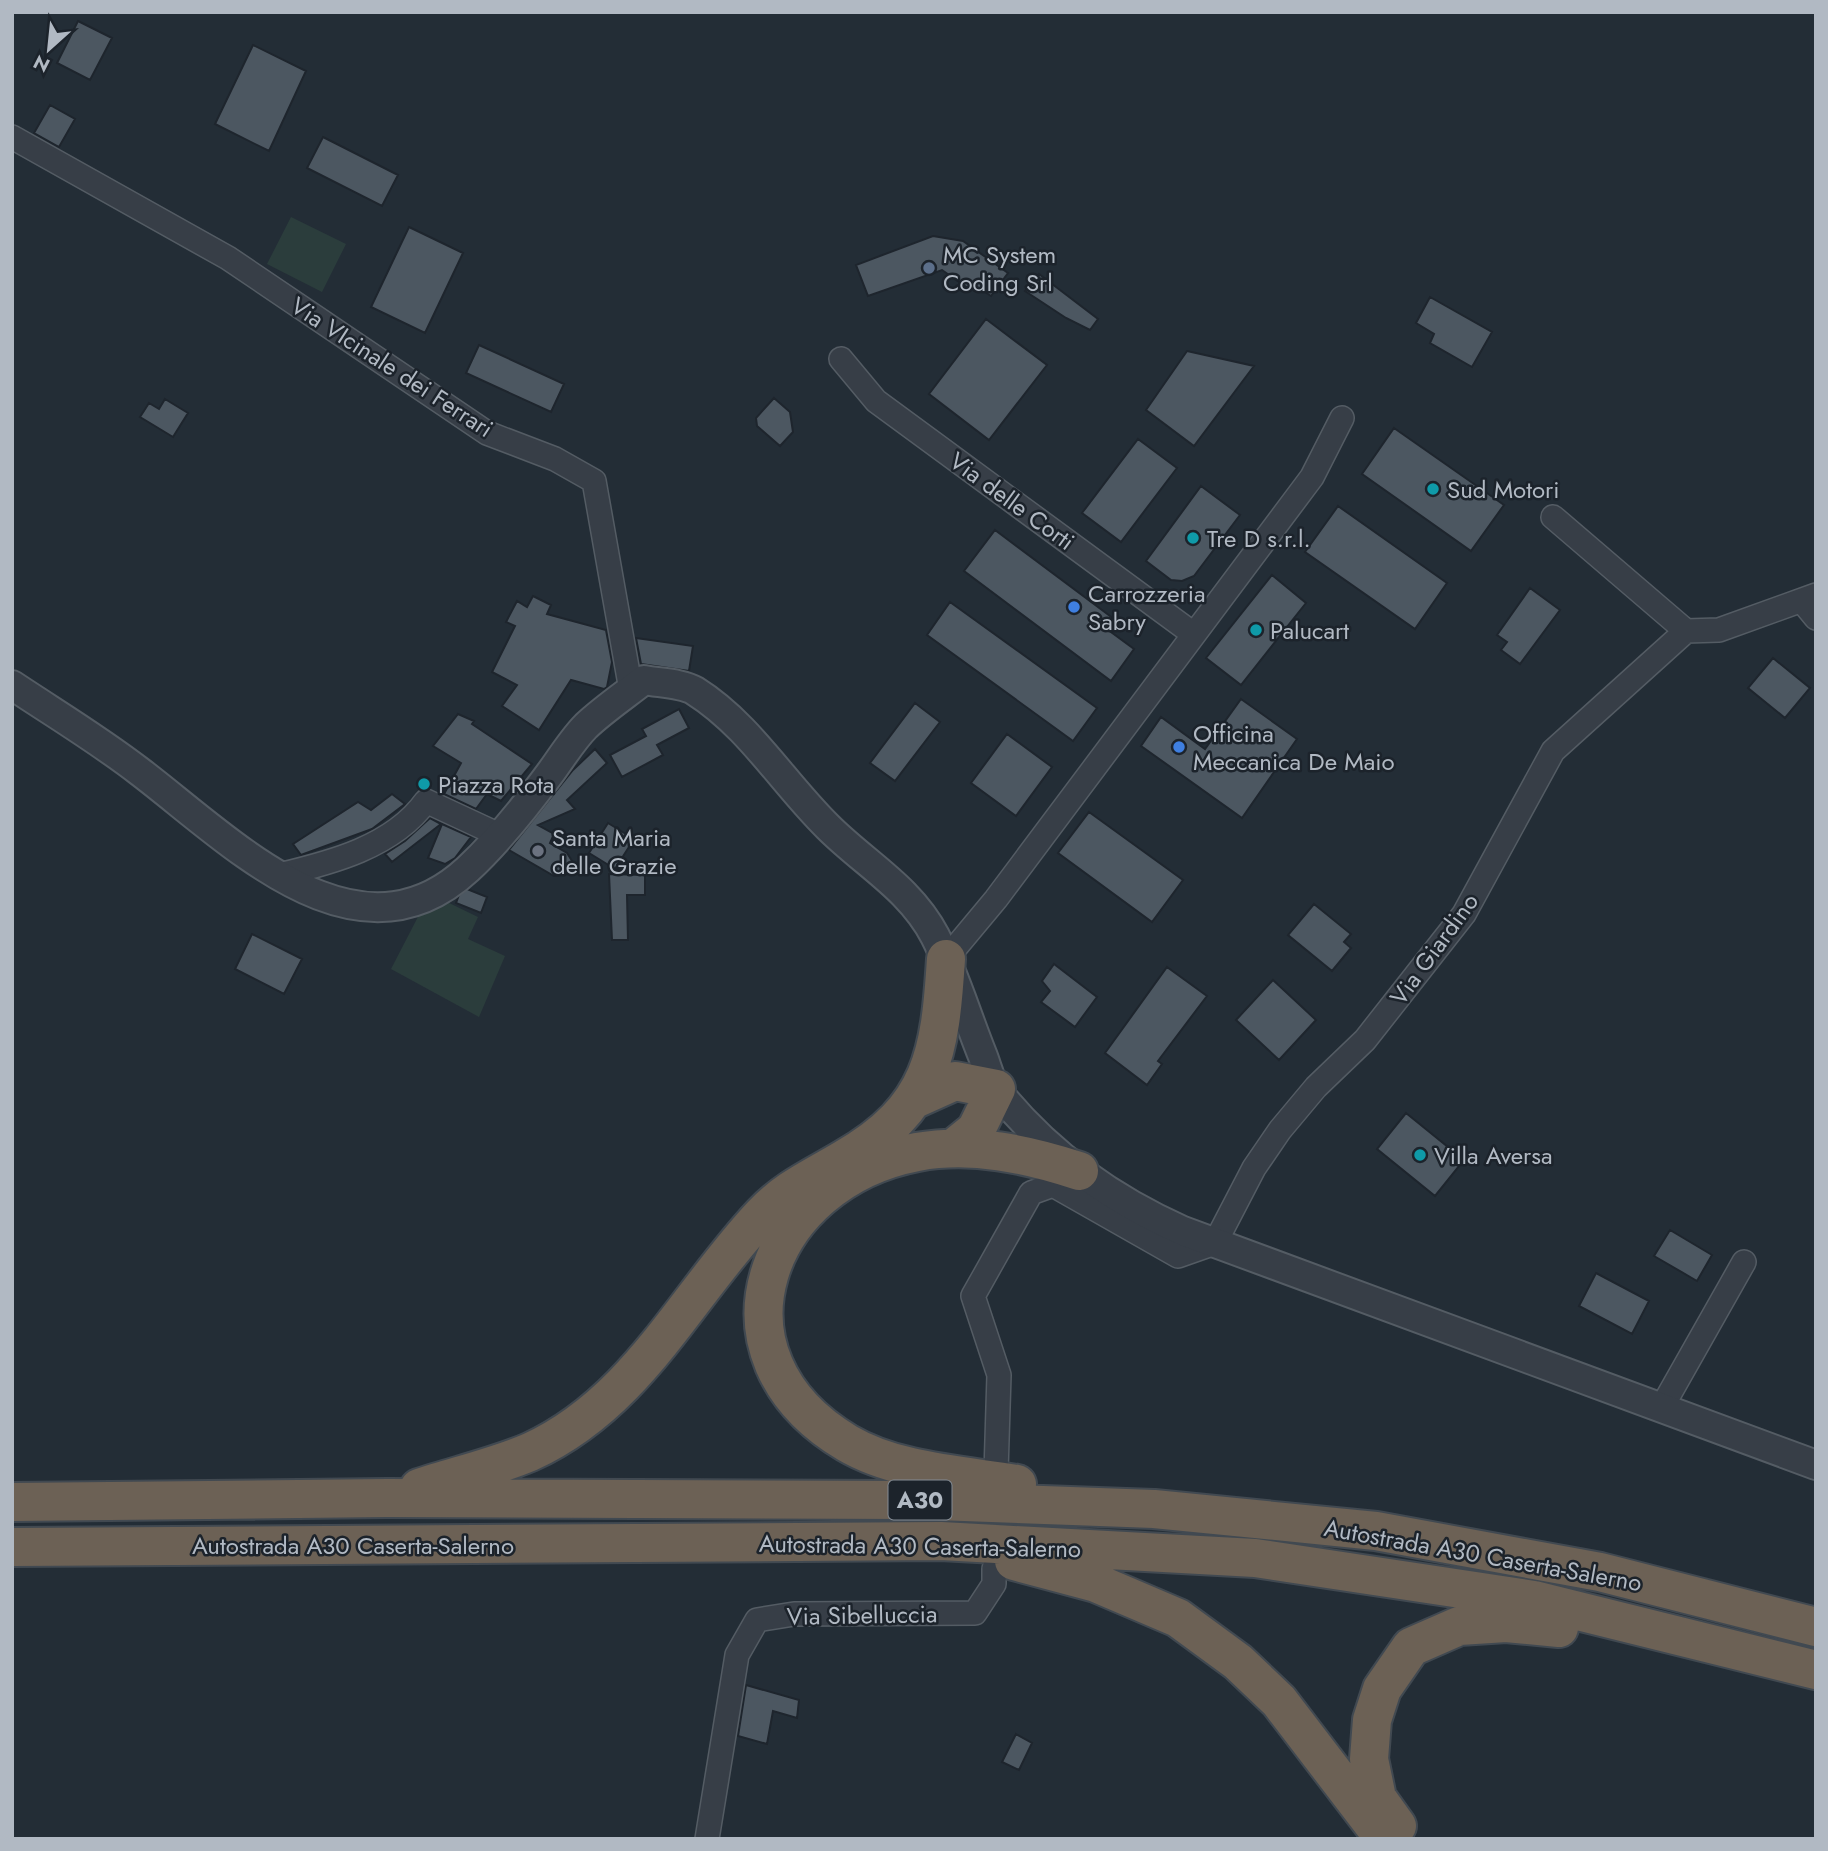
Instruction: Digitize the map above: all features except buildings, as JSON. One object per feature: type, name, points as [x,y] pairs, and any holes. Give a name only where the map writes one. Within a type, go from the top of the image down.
[{"type":"highway","points":[[387,1498],[530,1452],[607,1403],[651,1357],[760,1218],[780,1197],[873,1141],[915,1099],[932,1064],[942,1025],[946,959]]},
{"type":"highway","points":[[915,1099],[955,1081],[996,1090],[976,1130],[955,1147]]},
{"type":"highway","points":[[1079,1171],[1034,1157],[955,1147],[915,1153],[868,1168],[838,1185],[810,1207],[788,1231],[769,1270],[762,1307],[767,1345],[781,1377],[826,1429],[850,1445],[883,1458],[1154,1509]]},
{"type":"highway","name":"Autostrada A30 Caserta-Salerno","points":[[12,1502],[387,1498],[910,1500],[1154,1509],[1376,1531],[1600,1572],[1816,1627]]},
{"type":"highway","points":[[941,1541],[1096,1583],[1178,1618],[1238,1662],[1279,1701],[1376,1828],[1392,1839]]},
{"type":"highway","name":"Autostrada A30 Caserta-Salerno","points":[[12,1548],[941,1541],[1255,1558],[1534,1600],[1816,1670]]},
{"type":"highway","points":[[1406,1839],[1377,1798],[1369,1759],[1372,1720],[1381,1689],[1411,1647],[1459,1626],[1506,1623],[1703,1642]]},
{"type":"street","name":"Via VIcinale dei Ferrari","points":[[12,137],[228,258],[487,433],[555,459],[594,481],[631,690]]},
{"type":"street","name":"Via delle Corti","points":[[841,359],[876,401],[1192,633]]},
{"type":"street","points":[[946,959],[996,899],[1192,633],[1312,477],[1342,418]]},
{"type":"street","points":[[1553,517],[1686,631],[1719,630],[1811,605]]},
{"type":"street","name":"Via Giardino","points":[[1215,1243],[1254,1168],[1280,1130],[1316,1087],[1366,1040],[1464,914],[1553,751],[1647,662],[1686,631]]},
{"type":"street","points":[[12,685],[136,768],[300,889],[340,905],[380,908],[416,902],[444,887],[468,869],[499,835],[585,727],[644,680],[692,689],[730,716],[794,793],[830,830],[890,878],[914,903],[946,959],[996,1090],[1028,1126],[1079,1171],[1144,1214],[1215,1243],[1816,1465]]},
{"type":"street","points":[[279,875],[316,867],[370,845],[397,831],[415,816],[426,801],[499,835]]},
{"type":"street","points":[[996,1472],[999,1375],[973,1296],[1031,1193],[1053,1185],[1178,1256],[1215,1243]]},
{"type":"street","points":[[1662,1407],[1744,1262]]},
{"type":"street","name":"Via Sibelluccia","points":[[707,1839],[737,1655],[757,1620],[794,1614],[975,1613],[994,1584],[994,1569]]},
{"type":"shaded area","points":[[291,217],[346,244],[322,292],[267,264]]},
{"type":"shaded area","points":[[445,901],[478,917],[468,939],[505,956],[479,1017],[391,969],[421,911]]},
{"type":"place","name":"MC System Coding Srl","points":[[929,268]]},
{"type":"place","name":"Sud Motori","points":[[1433,489]]},
{"type":"place","name":"Tre D s.r.l.","points":[[1193,538]]},
{"type":"place","name":"Carrozzeria Sabry","points":[[1074,607]]},
{"type":"place","name":"Palucart","points":[[1256,630]]},
{"type":"place","name":"Officina Meccanica De Maio","points":[[1179,747]]},
{"type":"place","name":"Piazza Rota","points":[[424,784]]},
{"type":"place","name":"Santa Maria delle Grazie","points":[[538,851]]},
{"type":"place","name":"Villa Aversa","points":[[1420,1155]]}]
